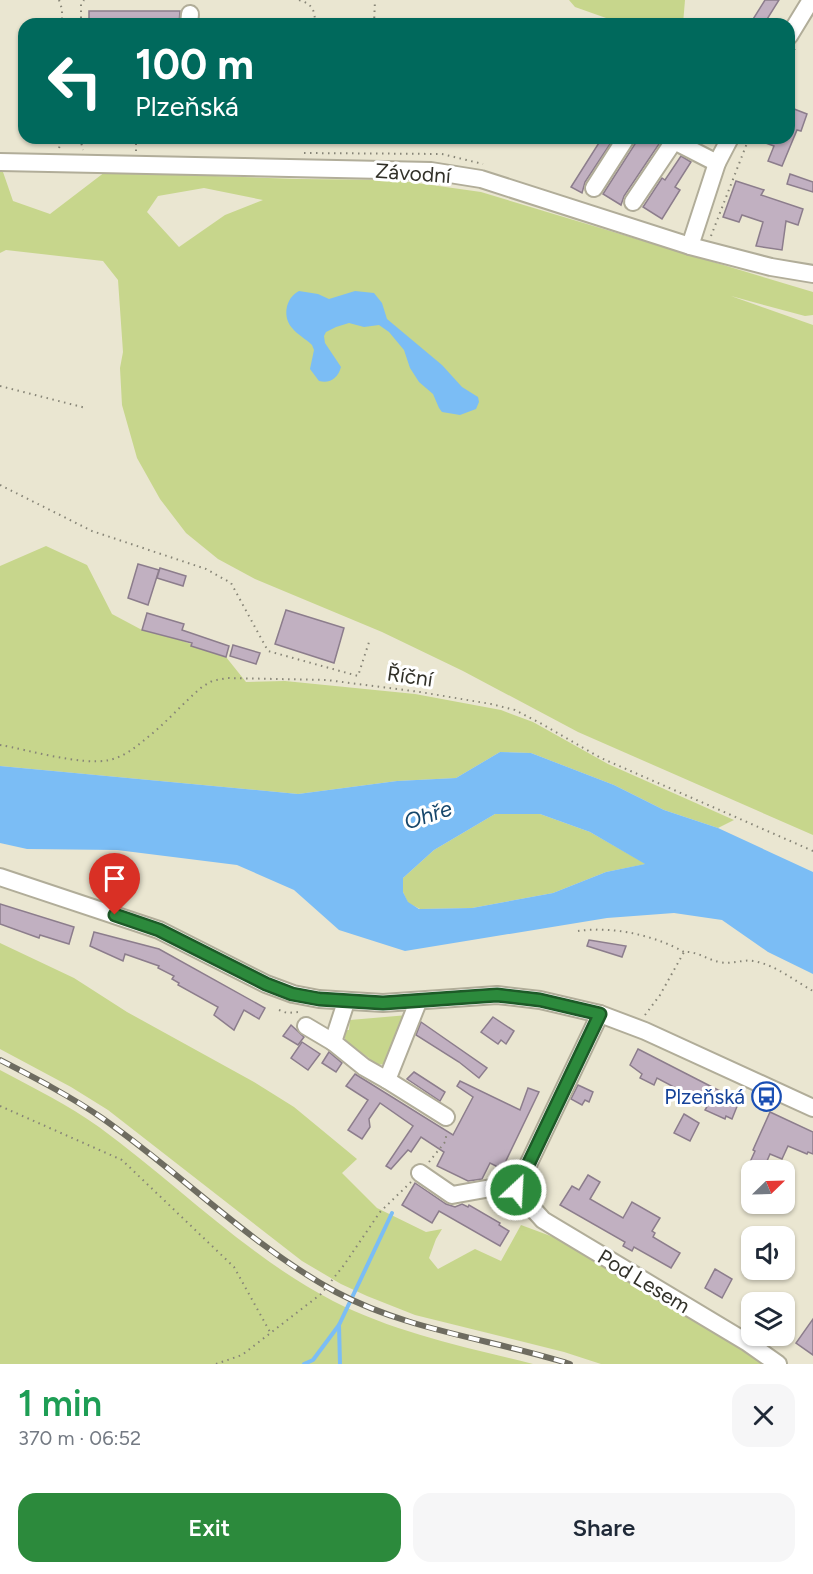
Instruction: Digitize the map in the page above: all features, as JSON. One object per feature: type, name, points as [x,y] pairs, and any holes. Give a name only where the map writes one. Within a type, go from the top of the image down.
[{"type":"street","points":[[795,28],[809,9]]},
{"type":"street","points":[[594,188],[622,144]]},
{"type":"street","points":[[633,202],[672,144]]},
{"type":"street","points":[[684,144],[717,163]]},
{"type":"street","points":[[690,246],[717,163],[727,144]]},
{"type":"street","name":"Závodní","points":[[0,162],[431,171],[481,179],[690,246],[771,267],[813,274]]},
{"type":"street","points":[[0,877],[159,930],[280,990],[319,999],[346,1002],[418,1002],[497,995],[540,1000],[600,1014],[639,1029],[813,1108]]},
{"type":"street","points":[[333,1042],[346,1002]]},
{"type":"street","points":[[387,1080],[418,1002]]},
{"type":"street","points":[[420,1173],[452,1195],[491,1188],[516,1190],[600,1014]]},
{"type":"street","points":[[306,1026],[333,1042],[364,1067],[446,1117]]},
{"type":"street","name":"Pod Lesem","points":[[516,1190],[543,1220],[748,1343],[778,1364]]},
{"type":"path","points":[[59,0],[62,18]]},
{"type":"path","points":[[81,18],[81,4],[84,0]]},
{"type":"path","points":[[299,0],[313,7],[315,18]]},
{"type":"path","points":[[374,18],[375,0]]},
{"type":"path","points":[[136,144],[136,152]]},
{"type":"path","points":[[0,386],[86,408]]},
{"type":"path","points":[[0,485],[92,531],[206,568],[231,583],[268,651],[358,676],[370,639]]},
{"type":"path","name":"Říční","points":[[0,745],[97,762],[115,758],[130,751],[150,736],[202,687],[212,681],[227,678],[327,680],[420,692],[515,710],[601,758],[813,851]]},
{"type":"path","points":[[578,931],[595,929],[615,931],[671,945],[684,952],[693,952],[720,962],[752,960],[766,964],[813,991]]},
{"type":"path","points":[[639,1029],[684,952]]},
{"type":"path","points":[[0,1107],[122,1160],[234,1267],[270,1332]]},
{"type":"path","points":[[216,1364],[242,1355],[321,1294],[380,1212],[420,1173],[445,1142],[448,1127],[446,1117]]},
{"type":"green space","points":[[569,0],[685,0],[684,18],[606,18],[575,7]]},
{"type":"green space","points":[[0,172],[3,172],[13,201],[50,214],[105,172],[396,180],[481,192],[813,292],[813,315],[805,316],[731,296],[813,325],[813,835],[578,732],[463,671],[382,632],[255,579],[218,559],[186,533],[160,499],[137,458],[122,405],[120,368],[123,352],[118,280],[103,261],[6,250],[0,253]],"holes":[[[204,188],[263,200],[225,215],[179,247],[147,212],[158,196]]]},
{"type":"green space","points":[[46,546],[87,565],[112,614],[142,630],[180,640],[226,657],[246,682],[285,681],[415,694],[501,710],[533,722],[608,764],[734,820],[718,828],[664,810],[614,785],[531,753],[500,752],[456,778],[397,781],[298,794],[0,766],[0,566]]},
{"type":"green space","points":[[495,814],[540,814],[590,832],[646,864],[606,872],[553,893],[472,908],[420,909],[408,903],[403,892],[403,878],[434,850]]},
{"type":"green space","points":[[0,943],[74,978],[127,1012],[254,1082],[294,1107],[357,1159],[342,1173],[377,1208],[426,1232],[442,1229],[429,1258],[438,1269],[475,1249],[501,1261],[521,1225],[556,1238],[767,1364],[601,1364],[564,1352],[415,1315],[341,1284],[302,1261],[108,1110],[71,1087],[0,1049]]},
{"type":"green space","points":[[408,1015],[389,1064],[371,1065],[369,1058],[352,1046],[345,1047],[345,1030],[349,1030],[350,1020]]},
{"type":"green space","points":[[0,1070],[63,1104],[99,1127],[242,1242],[333,1301],[406,1331],[533,1364],[0,1364]]},
{"type":"water","points":[[299,291],[318,294],[329,299],[355,291],[374,293],[382,303],[387,319],[442,365],[462,387],[478,397],[479,402],[476,409],[460,415],[442,412],[433,394],[419,382],[410,368],[404,350],[389,332],[379,325],[364,327],[349,323],[326,332],[325,343],[341,367],[333,379],[327,382],[319,381],[310,369],[314,350],[312,345],[295,331],[287,319],[288,303]]},
{"type":"water","name":"Ohře","points":[[500,752],[531,753],[614,785],[664,810],[718,828],[813,872],[813,974],[768,952],[722,920],[674,913],[607,918],[405,951],[339,930],[294,890],[237,865],[117,850],[27,849],[0,843],[0,766],[298,794],[397,781],[456,778]],"holes":[[[495,814],[540,814],[590,832],[645,864],[606,872],[553,893],[472,908],[419,909],[408,902],[403,892],[403,878],[434,850]]]},
{"type":"building","points":[[765,0],[779,0],[768,18],[754,18]]},
{"type":"building","points":[[89,11],[180,11],[179,18],[89,18]]},
{"type":"building","points":[[795,109],[807,114],[801,131],[797,130],[795,135]]},
{"type":"building","points":[[598,144],[610,144],[585,182],[582,193],[571,187]]},
{"type":"building","points":[[635,144],[659,144],[624,196],[621,205],[603,194]]},
{"type":"building","points":[[769,144],[791,144],[782,166],[768,161],[774,146]]},
{"type":"building","points":[[681,156],[691,162],[675,187],[680,190],[662,219],[643,207],[662,178],[665,180]]},
{"type":"building","points":[[790,174],[813,182],[813,192],[787,184]]},
{"type":"building","points":[[736,181],[764,190],[761,195],[803,209],[798,225],[786,221],[782,250],[756,246],[763,222],[742,215],[739,222],[723,217]]},
{"type":"building","points":[[138,564],[159,570],[148,605],[128,598]]},
{"type":"building","points":[[160,568],[186,576],[183,586],[157,578]]},
{"type":"building","points":[[286,610],[344,628],[334,663],[275,644]]},
{"type":"building","points":[[147,613],[184,624],[182,630],[229,646],[226,657],[191,646],[192,643],[142,630]]},
{"type":"building","points":[[233,645],[260,653],[256,664],[230,656]]},
{"type":"building","points":[[127,873],[139,879],[134,891],[125,886]]},
{"type":"building","points":[[0,904],[74,927],[69,944],[40,935],[39,938],[0,924]]},
{"type":"building","points":[[94,932],[159,949],[265,1008],[259,1019],[244,1010],[234,1030],[214,1015],[218,1007],[178,985],[179,983],[172,979],[174,976],[158,968],[159,966],[125,954],[123,961],[90,946]]},
{"type":"building","points":[[589,940],[626,946],[622,957],[587,946]]},
{"type":"building","points":[[493,1017],[514,1031],[506,1044],[501,1040],[498,1044],[481,1032]]},
{"type":"building","points":[[421,1022],[487,1068],[479,1078],[459,1062],[416,1035]]},
{"type":"building","points":[[291,1025],[304,1037],[298,1045],[283,1036]]},
{"type":"building","points":[[302,1042],[320,1054],[308,1070],[291,1058]]},
{"type":"building","points":[[638,1049],[740,1099],[732,1119],[726,1116],[725,1119],[705,1110],[708,1105],[657,1078],[654,1085],[640,1078],[642,1074],[630,1065]]},
{"type":"building","points":[[329,1052],[342,1063],[336,1072],[322,1063]]},
{"type":"building","points":[[414,1072],[445,1092],[440,1101],[407,1079]]},
{"type":"building","points":[[355,1074],[453,1135],[473,1097],[457,1086],[460,1081],[520,1110],[528,1088],[539,1092],[502,1169],[490,1163],[482,1179],[468,1181],[437,1166],[444,1152],[421,1137],[411,1152],[408,1150],[391,1169],[386,1166],[413,1126],[380,1103],[369,1119],[370,1127],[362,1139],[348,1130],[368,1100],[346,1086]]},
{"type":"building","points":[[578,1085],[593,1092],[589,1102],[585,1100],[582,1105],[571,1099]]},
{"type":"building","points":[[770,1112],[813,1132],[813,1154],[808,1152],[807,1154],[788,1146],[782,1159],[770,1154],[767,1160],[751,1160],[755,1151],[753,1150]]},
{"type":"building","points":[[684,1114],[699,1123],[690,1141],[674,1133]]},
{"type":"building","points":[[588,1175],[600,1182],[590,1199],[623,1218],[632,1202],[660,1218],[652,1231],[655,1233],[653,1237],[680,1253],[671,1268],[634,1247],[632,1251],[623,1246],[625,1242],[560,1205],[572,1186],[579,1190]]},
{"type":"building","points":[[415,1183],[446,1204],[455,1207],[462,1204],[468,1207],[469,1205],[500,1223],[499,1225],[509,1231],[500,1246],[439,1211],[432,1223],[402,1205]]},
{"type":"building","points":[[715,1269],[732,1279],[722,1298],[705,1288]]},
{"type":"building","points":[[813,1319],[813,1355],[796,1343]]},
{"type":"waterway","points":[[340,1364],[339,1325],[392,1213]]},
{"type":"waterway","points":[[304,1364],[313,1360],[339,1325]]},
{"type":"railway","points":[[0,1060],[39,1080],[102,1118],[274,1253],[336,1292],[392,1316],[570,1364]]},
{"type":"place","name":"Plzeňská","points":[[766,1096]]},
{"type":"route","points":[[115,915],[159,930],[241,972],[292,994],[346,1002],[383,1003],[497,995],[540,1000],[600,1014],[516,1190]]}]
